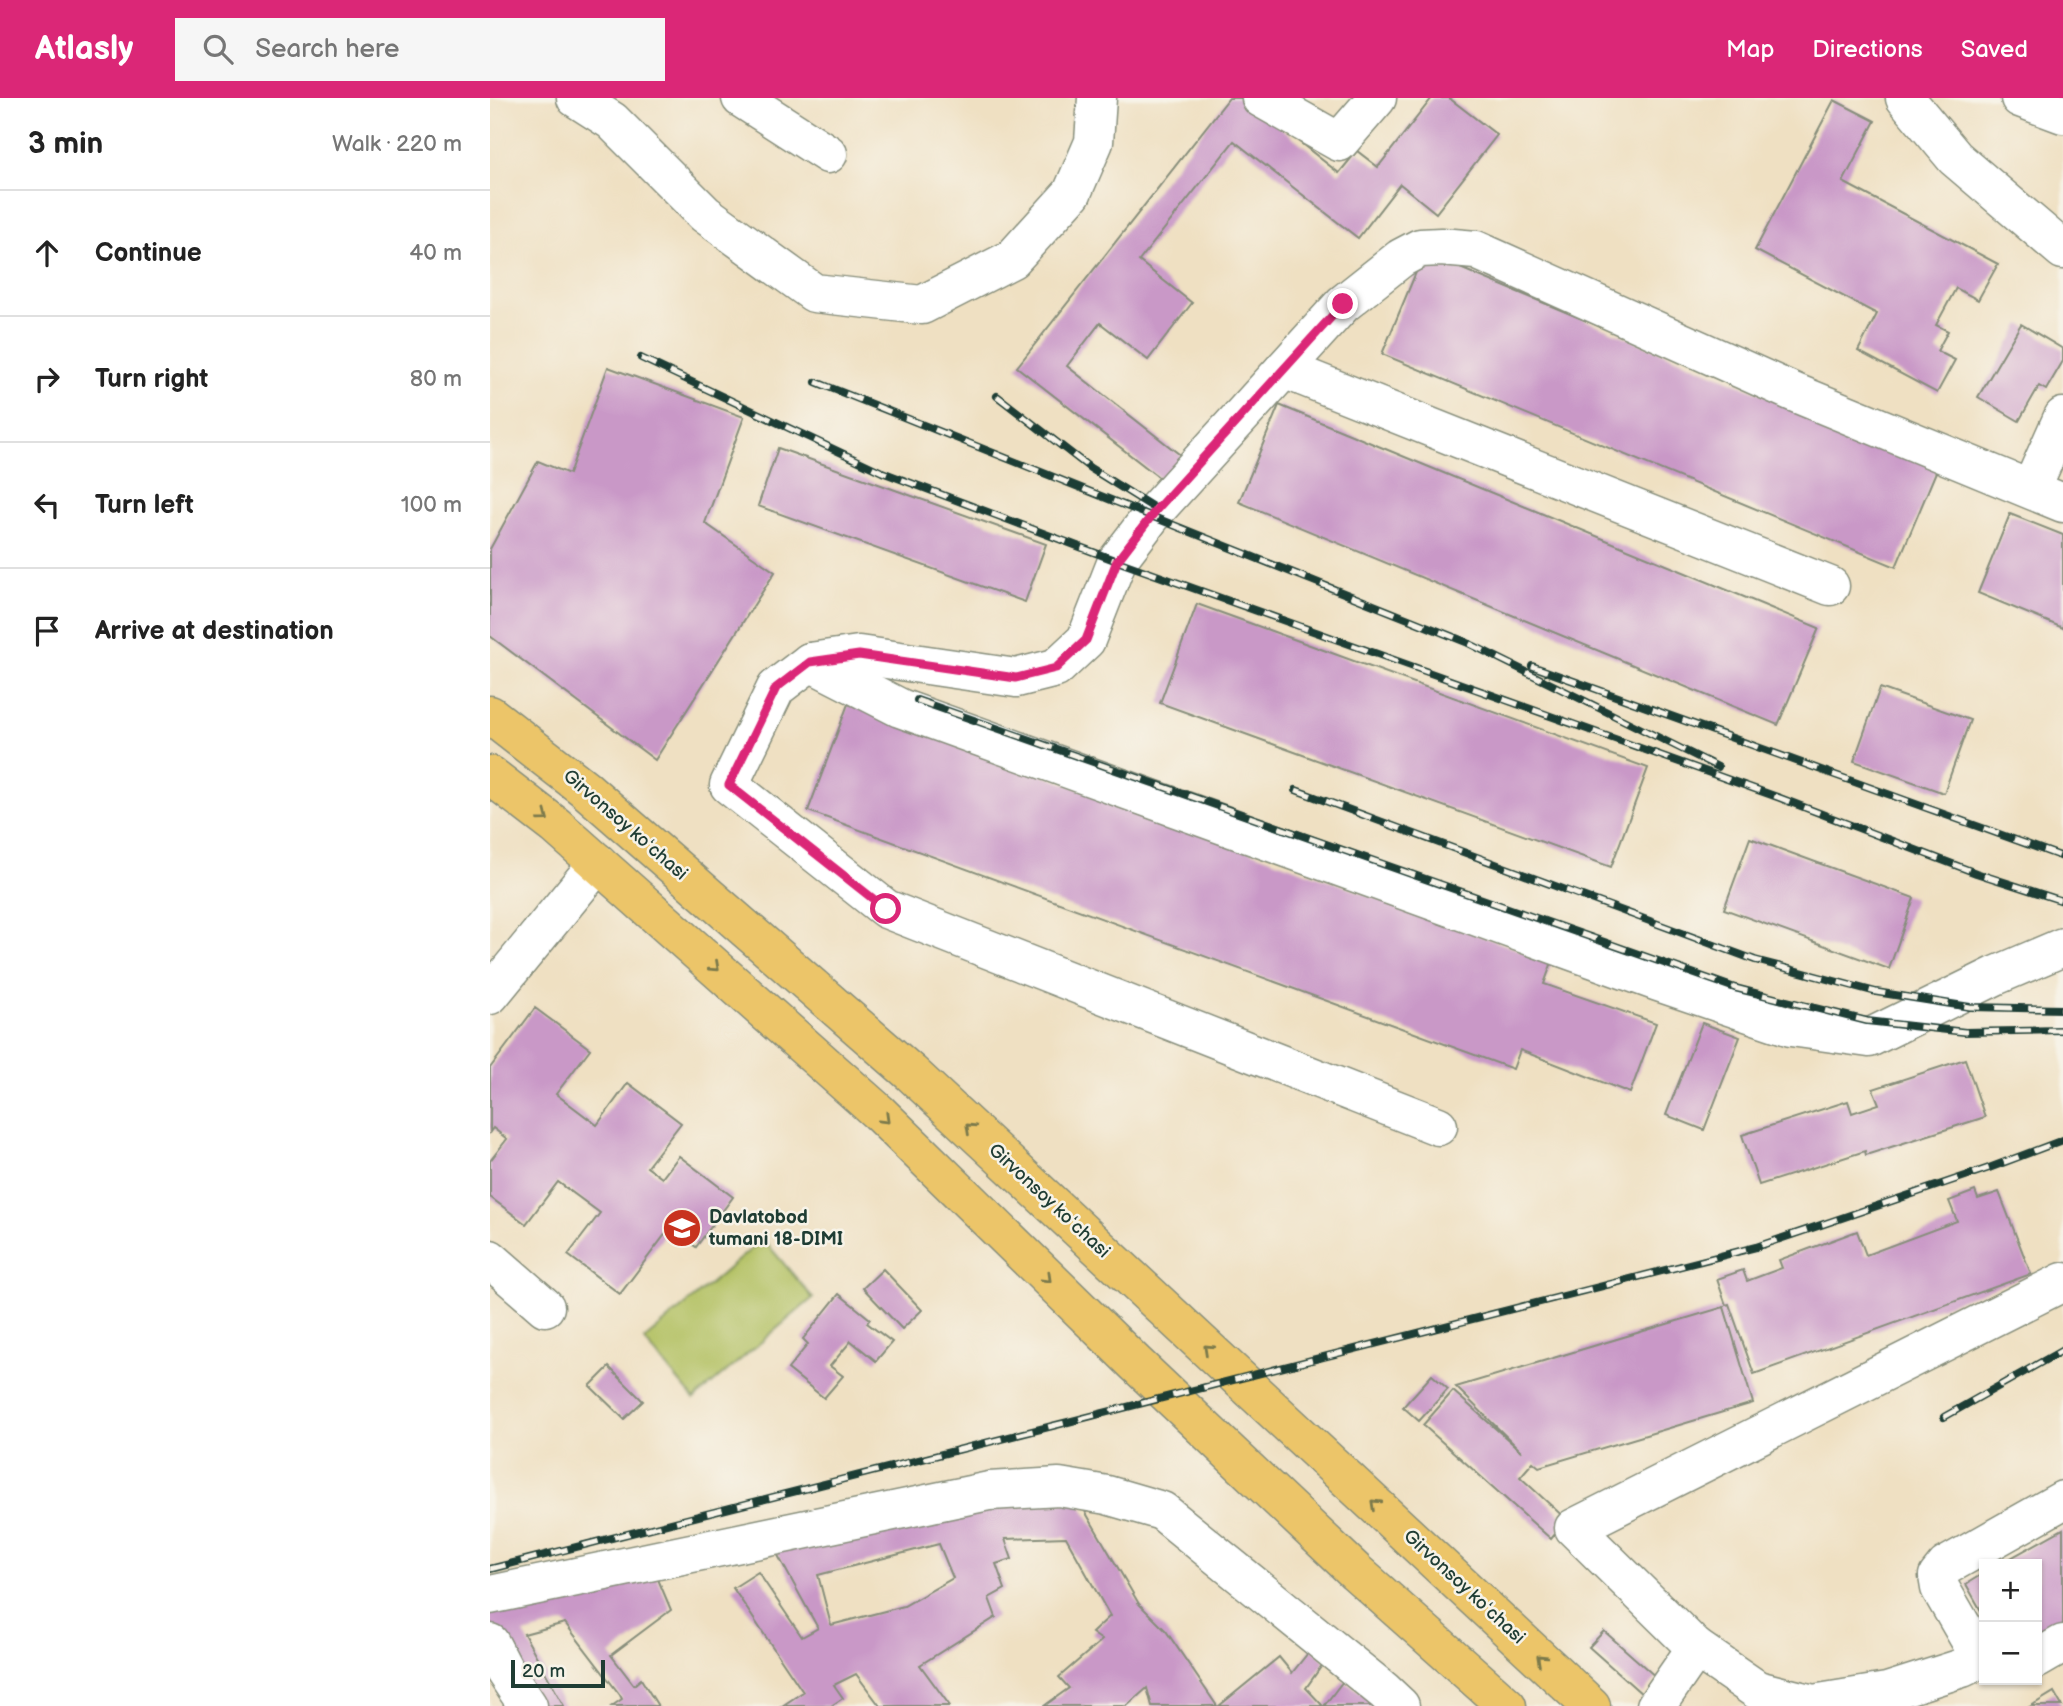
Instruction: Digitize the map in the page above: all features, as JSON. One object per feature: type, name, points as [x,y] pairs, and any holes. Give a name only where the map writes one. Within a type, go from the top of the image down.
[{"type":"main road","name":"Girvonsoy koʻchasi","points":[[490,715],[584,789],[911,1073],[1591,1706]]},
{"type":"main road","points":[[490,775],[556,826],[878,1112],[1135,1363],[1316,1534],[1507,1706]]},
{"type":"street","points":[[576,98],[612,121],[705,214],[814,293],[922,305],[1012,259],[1072,193],[1094,142],[1097,98]]},
{"type":"street","points":[[741,98],[828,154]]},
{"type":"street","points":[[1261,98],[1339,142],[1377,98]]},
{"type":"street","points":[[1905,98],[1955,158],[2063,250]]},
{"type":"street","points":[[2020,98],[2063,114]]},
{"type":"street","points":[[1438,1126],[886,909],[729,785],[776,688],[810,662],[859,655],[1016,678],[1056,668],[1086,640],[1117,561],[1156,510],[1343,304],[1401,258],[1420,248],[1476,250],[1793,392],[2047,496],[2063,417]]},
{"type":"street","points":[[1284,369],[1830,586]]},
{"type":"street","points":[[810,662],[900,708],[1658,982],[1791,1027],[1869,1038],[1995,976],[2063,947]]},
{"type":"street","points":[[490,995],[598,863]]},
{"type":"street","points":[[490,1259],[545,1307]]},
{"type":"street","points":[[1979,1663],[1887,1692],[1813,1704],[1756,1690],[1696,1648],[1574,1528],[2063,1282]]},
{"type":"street","points":[[490,1595],[989,1491],[1059,1487],[1107,1495],[1162,1511],[1400,1706]]},
{"type":"street","points":[[1979,1655],[1940,1588],[1938,1576],[1946,1566],[2063,1500]]},
{"type":"street","points":[[490,1643],[528,1706]]},
{"type":"street","points":[[2042,1656],[2063,1644]]},
{"type":"street","points":[[1656,1706],[1696,1648]]},
{"type":"green space","points":[[763,1239],[813,1298],[694,1399],[644,1340]]},
{"type":"building","points":[[1229,98],[1243,98],[1339,173],[1357,151],[1378,167],[1432,98],[1449,98],[1497,135],[1436,213],[1400,184],[1358,238],[1234,141],[1139,261],[1192,303],[1148,360],[1100,323],[1067,366],[1184,458],[1165,482],[1017,367]]},
{"type":"building","points":[[1834,100],[1875,121],[1843,182],[1998,264],[1978,300],[1956,288],[1936,325],[1948,331],[1937,351],[1955,360],[1937,393],[1858,351],[1877,314],[1755,250]]},
{"type":"building","points":[[1424,253],[1938,467],[1896,567],[1382,354]]},
{"type":"building","points":[[2021,324],[2063,349],[2063,361],[2046,390],[2039,386],[2019,421],[1978,397]]},
{"type":"building","points":[[608,367],[744,417],[705,523],[775,572],[655,760],[490,636],[490,549],[538,461],[569,474]]},
{"type":"building","points":[[1279,405],[1819,628],[1778,725],[1239,502]]},
{"type":"building","points":[[778,448],[1046,544],[1025,602],[758,506]]},
{"type":"building","points":[[2010,514],[2063,535],[2063,628],[1978,593]]},
{"type":"building","points":[[1197,604],[1648,768],[1611,867],[1160,703]]},
{"type":"building","points":[[1880,688],[1970,720],[1944,793],[1854,761]]},
{"type":"building","points":[[848,704],[1552,962],[1544,984],[1656,1023],[1630,1093],[1520,1050],[1513,1069],[808,811]]},
{"type":"building","points":[[1750,838],[1914,898],[1889,969],[1724,909]]},
{"type":"building","points":[[535,1008],[590,1049],[556,1094],[597,1125],[628,1083],[681,1123],[647,1167],[662,1178],[679,1156],[733,1197],[696,1247],[670,1228],[620,1294],[568,1255],[600,1213],[558,1182],[526,1224],[490,1197],[490,1161],[507,1139],[493,1128],[490,1132],[490,1068]]},
{"type":"building","points":[[1702,1023],[1740,1037],[1704,1130],[1666,1115]]},
{"type":"building","points":[[1965,1059],[1985,1117],[1866,1155],[1865,1151],[1759,1185],[1742,1135],[1848,1101],[1852,1113],[1879,1104],[1873,1089]]},
{"type":"building","points":[[1975,1191],[1978,1199],[1999,1192],[2031,1274],[1754,1374],[1729,1304],[1726,1305],[1717,1279],[1743,1270],[1747,1281],[1782,1268],[1779,1260],[1857,1231],[1866,1255],[1957,1221],[1949,1201]]},
{"type":"building","points":[[883,1269],[922,1310],[902,1329],[863,1288]]},
{"type":"building","points":[[839,1294],[870,1319],[867,1323],[892,1342],[876,1361],[851,1341],[830,1366],[843,1376],[824,1398],[788,1369],[808,1344],[803,1339]]},
{"type":"building","points":[[1724,1307],[1753,1403],[1539,1467],[1533,1462],[1520,1477],[1567,1520],[1551,1539],[1423,1425],[1453,1391],[1522,1452],[1456,1387]]},
{"type":"building","points":[[609,1367],[643,1401],[624,1419],[590,1386]]},
{"type":"building","points":[[1432,1375],[1448,1389],[1419,1421],[1403,1407]]},
{"type":"building","points":[[1079,1501],[1139,1604],[1166,1631],[1217,1706],[1152,1706],[1147,1688],[1127,1706],[1044,1706],[1069,1688],[1059,1677],[1102,1640],[1092,1633],[1110,1616],[1066,1537],[1005,1539],[1012,1559],[996,1564],[1005,1589],[989,1598],[996,1617],[920,1665],[950,1706],[880,1706],[856,1674],[834,1685],[843,1698],[831,1706],[782,1706],[803,1692],[733,1588],[758,1572],[802,1637],[818,1628],[775,1550],[961,1511]],"holes":[[[939,1544],[953,1578],[904,1606],[831,1625],[818,1575]]]},
{"type":"building","points":[[2063,1529],[2063,1629],[2042,1641],[2042,1559],[2009,1559]]},
{"type":"building","points":[[655,1572],[671,1610],[611,1655],[634,1685],[641,1679],[658,1706],[612,1706],[622,1699],[620,1695],[565,1623],[524,1634],[564,1706],[533,1706],[490,1625],[490,1609]]},
{"type":"building","points":[[1979,1576],[1979,1607],[1966,1584]]},
{"type":"building","points":[[1604,1631],[1657,1678],[1642,1694],[1589,1647]]},
{"type":"building","points":[[1312,1648],[1325,1661],[1306,1688],[1323,1706],[1219,1706],[1279,1657],[1292,1673]]},
{"type":"building","points":[[1343,1681],[1383,1706],[1324,1706]]},
{"type":"building","points":[[2054,1692],[2062,1706],[2031,1706]]},
{"type":"railway","points":[[641,358],[882,472],[1117,561],[1780,798],[1976,873],[2063,901]]},
{"type":"railway","points":[[816,382],[1466,642],[1718,767]]},
{"type":"railway","points":[[997,396],[1090,468],[1156,509]]},
{"type":"railway","points":[[1532,666],[2063,857]]},
{"type":"railway","points":[[917,700],[1735,988],[1867,1021],[1965,1032],[2063,1030]]},
{"type":"railway","points":[[1296,790],[1755,960],[1876,992],[1970,1007],[2063,1009]]},
{"type":"railway","points":[[490,1569],[1756,1247],[2063,1140]]},
{"type":"railway","points":[[1944,1417],[2063,1350]]},
{"type":"place","name":"Davlatobod tumani 18-DIMI","points":[[682,1228]]},
{"type":"route","points":[[886,909],[729,785],[776,688],[810,662],[859,655],[1016,678],[1056,668],[1086,640],[1117,561],[1156,510],[1343,304]]}]
